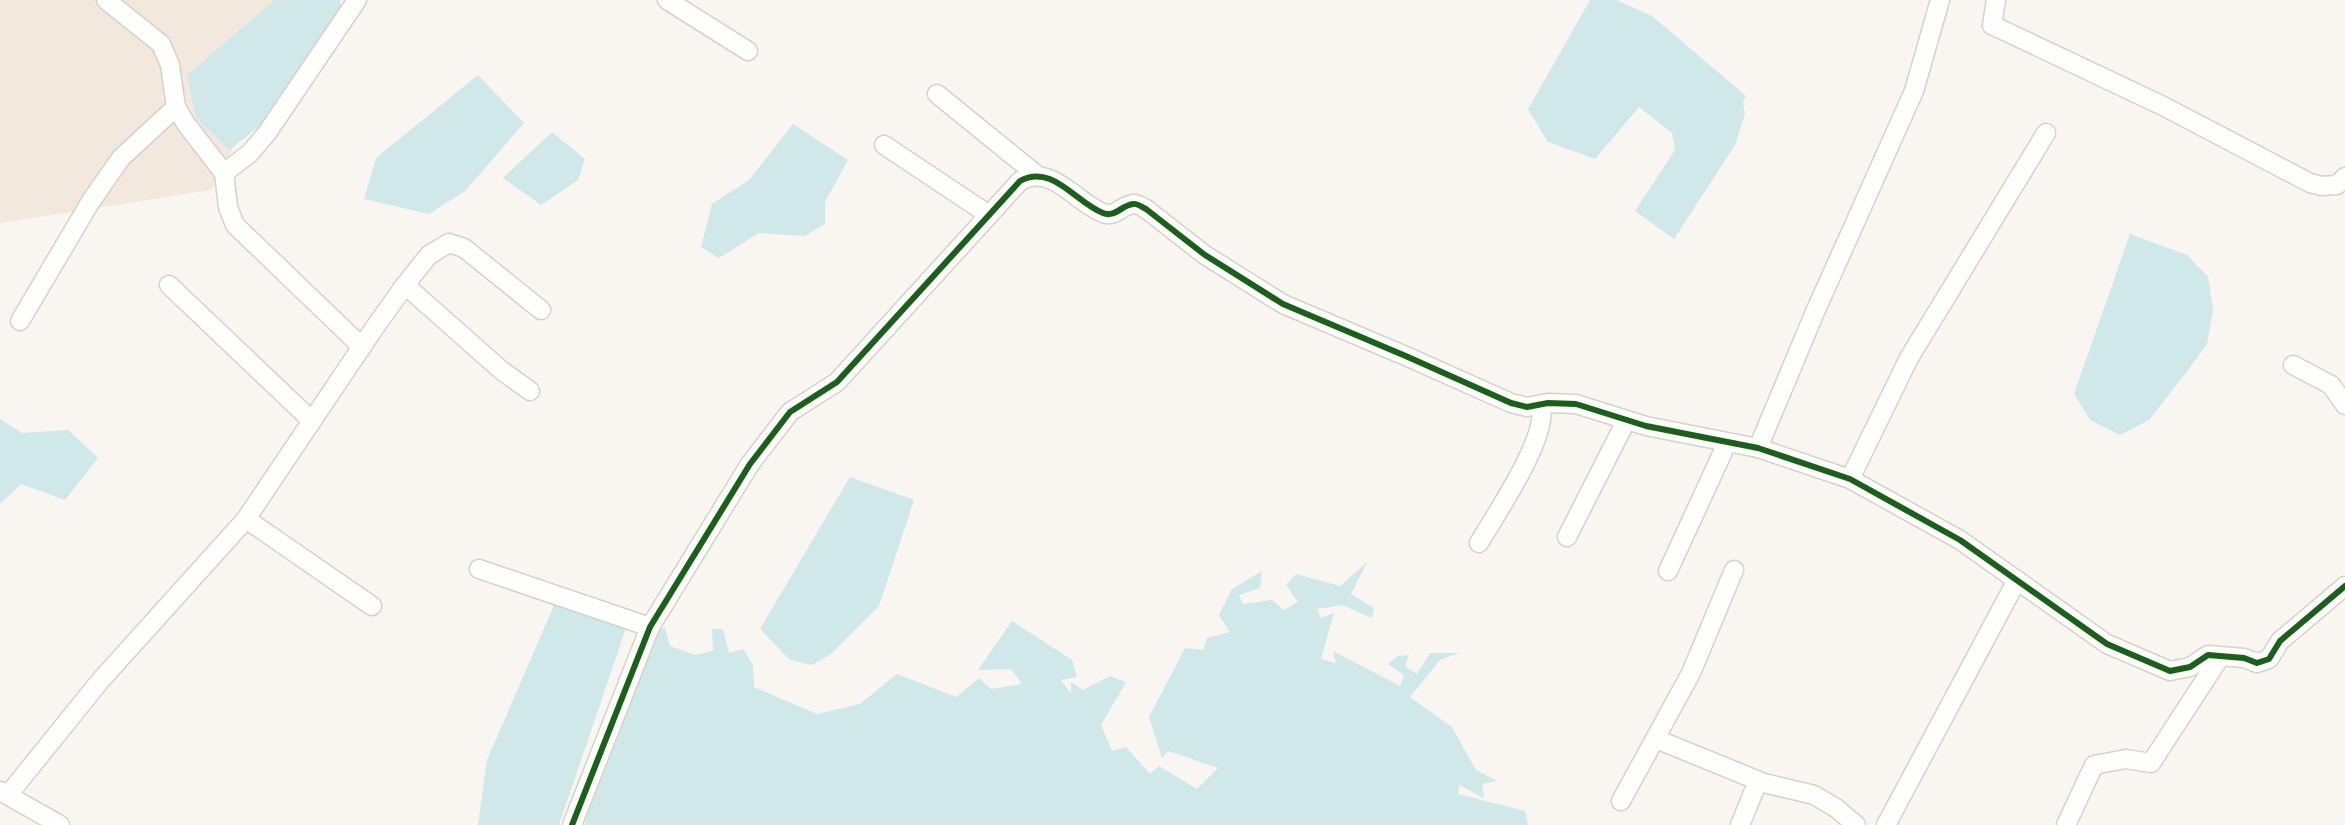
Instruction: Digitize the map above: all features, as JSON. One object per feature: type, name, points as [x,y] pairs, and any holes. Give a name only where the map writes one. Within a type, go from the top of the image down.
[{"type":"street","points":[[106,0],[161,44],[170,65],[176,107],[186,124],[224,173],[228,207],[235,225],[362,347]]},
{"type":"street","points":[[224,173],[250,153],[267,133],[357,0]]},
{"type":"street","points":[[667,0],[748,51]]},
{"type":"street","points":[[1758,448],[1815,312],[1914,92],[1940,0]]},
{"type":"street","points":[[1996,0],[1992,25],[2163,105],[2310,183],[2337,185],[2345,177]]},
{"type":"street","points":[[937,93],[1038,176]]},
{"type":"street","points":[[20,321],[91,201],[121,158],[176,107]]},
{"type":"street","points":[[1850,479],[1909,358],[2046,133]]},
{"type":"street","points":[[884,145],[989,215]]},
{"type":"street","points":[[572,825],[650,627],[750,464],[790,412],[837,382],[1020,181],[1029,176],[1054,181],[1103,213],[1113,214],[1137,204],[1205,255],[1283,304],[1511,404],[1527,407],[1566,402],[1576,404],[1626,421],[1758,448],[1850,479],[1960,540],[2107,644],[2170,671],[2190,667],[2208,655],[2244,658],[2257,663],[2269,659],[2280,641],[2345,586]]},
{"type":"street","points":[[60,825],[4,793],[100,681],[246,519],[362,347],[429,255],[449,243],[464,248],[541,310]]},
{"type":"street","points":[[169,285],[312,421]]},
{"type":"street","points":[[405,285],[501,370],[530,391]]},
{"type":"street","points":[[2293,365],[2331,385],[2345,405]]},
{"type":"street","points":[[1479,543],[1533,449],[1543,418],[1541,404]]},
{"type":"street","points":[[1567,537],[1626,421]]},
{"type":"street","points":[[1668,571],[1727,443]]},
{"type":"street","points":[[246,519],[372,606]]},
{"type":"street","points":[[479,569],[650,627]]},
{"type":"street","points":[[1621,801],[1691,673],[1734,570]]},
{"type":"street","points":[[1886,825],[2018,580]]},
{"type":"street","points":[[2066,825],[2094,765],[2126,759],[2151,763],[2220,657]]},
{"type":"street","points":[[1656,738],[1758,781],[1814,795],[1836,808],[1856,825]]},
{"type":"street","points":[[1740,825],[1758,781]]},
{"type":"shaded area","points":[[0,0],[310,0],[211,190],[0,223]]},
{"type":"water","points":[[275,0],[340,0],[344,19],[281,109],[229,150],[196,118],[187,75]]},
{"type":"water","points":[[1590,0],[1616,0],[1652,16],[1746,96],[1743,102],[1745,114],[1735,145],[1674,239],[1635,211],[1675,150],[1672,133],[1639,107],[1595,159],[1548,142],[1528,109]]},
{"type":"water","points":[[478,75],[524,123],[465,191],[429,214],[364,199],[376,158]]},
{"type":"water","points":[[793,124],[848,160],[825,202],[825,224],[805,236],[759,233],[719,258],[701,247],[712,204],[749,180]]},
{"type":"water","points":[[552,132],[585,159],[578,180],[541,205],[503,178]]},
{"type":"water","points":[[2130,234],[2187,255],[2208,277],[2213,309],[2207,344],[2188,370],[2149,420],[2120,435],[2090,420],[2074,394]]},
{"type":"water","points":[[0,419],[22,433],[68,430],[98,458],[65,500],[21,484],[0,504]]},
{"type":"water","points":[[850,477],[914,500],[879,606],[831,654],[812,665],[790,660],[760,629]]},
{"type":"water","points":[[1367,562],[1351,594],[1374,608],[1372,618],[1342,605],[1317,609],[1321,618],[1334,613],[1321,659],[1336,663],[1333,651],[1400,686],[1404,675],[1388,664],[1398,656],[1409,655],[1405,666],[1417,674],[1430,653],[1459,653],[1440,660],[1410,697],[1452,727],[1476,770],[1497,781],[1482,784],[1484,798],[1459,785],[1458,794],[1525,811],[1528,825],[585,825],[588,784],[653,631],[665,628],[670,646],[695,655],[713,651],[712,629],[723,629],[729,653],[743,649],[753,665],[754,687],[817,714],[860,704],[897,674],[956,697],[979,678],[991,689],[1022,684],[1011,669],[978,670],[1012,621],[1072,660],[1077,677],[1061,680],[1071,694],[1071,682],[1083,690],[1110,676],[1126,682],[1101,725],[1112,751],[1126,747],[1150,774],[1159,766],[1197,789],[1218,768],[1168,751],[1162,758],[1149,717],[1185,648],[1203,650],[1207,638],[1230,632],[1219,615],[1232,589],[1262,571],[1260,588],[1239,595],[1243,604],[1272,600],[1284,610],[1298,602],[1286,585],[1296,574],[1340,586]]},
{"type":"water","points":[[555,603],[627,625],[559,825],[478,825],[487,760]]},
{"type":"cycle path","points":[[572,825],[650,627],[750,464],[790,412],[837,382],[1020,181],[1032,177],[1043,177],[1063,186],[1103,213],[1111,214],[1133,204],[1140,205],[1205,255],[1283,304],[1511,403],[1527,407],[1548,403],[1576,404],[1646,426],[1758,448],[1850,479],[1960,540],[2107,644],[2170,671],[2190,667],[2208,655],[2244,658],[2257,663],[2269,659],[2280,641],[2345,586]]}]
